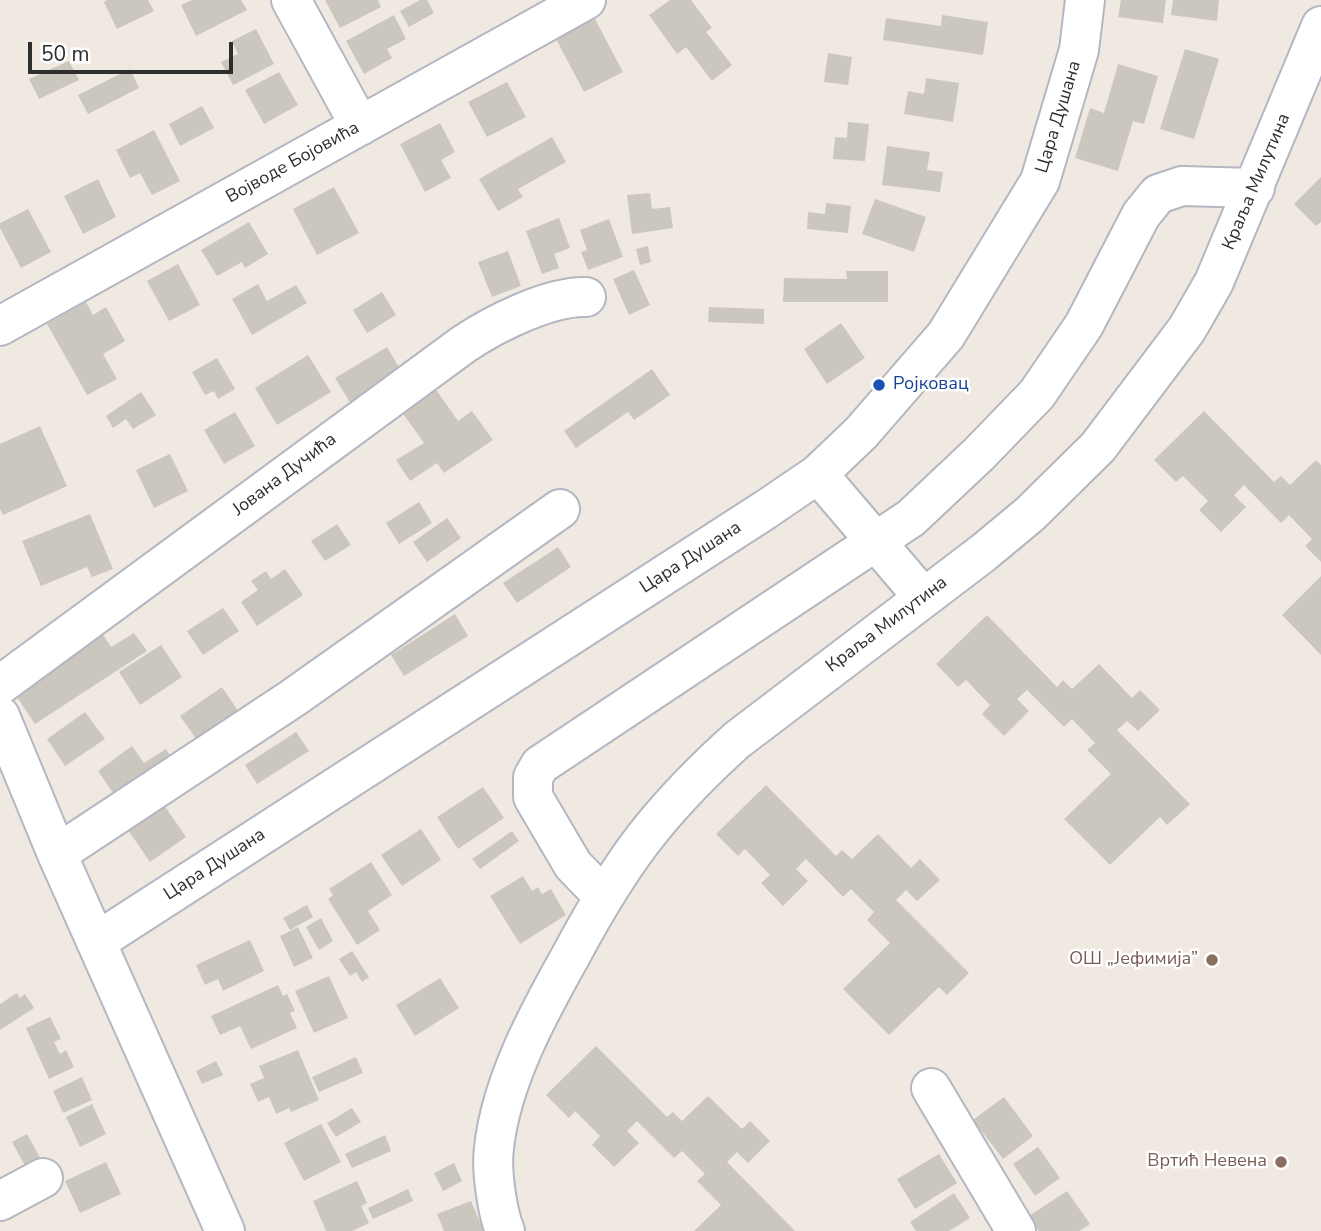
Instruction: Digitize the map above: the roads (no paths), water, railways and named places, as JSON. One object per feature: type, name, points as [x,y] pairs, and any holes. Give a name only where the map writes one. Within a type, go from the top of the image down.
[{"type":"street","points":[[291,0],[360,126]]},
{"type":"street","name":"Војводе Бојовића","points":[[0,326],[586,0]]},
{"type":"street","name":"Цара Душана","points":[[96,942],[754,518],[818,474],[861,433],[946,335],[1040,181],[1079,50],[1085,0]]},
{"type":"street","name":"Краља Милутина","points":[[505,1231],[498,1214],[493,1150],[504,1097],[544,1004],[603,897],[653,827],[704,771],[737,740],[983,553],[1030,514],[1098,447],[1187,329],[1214,282],[1321,26]]},
{"type":"street","points":[[603,897],[573,865],[533,797],[533,778],[540,765],[911,518],[1037,394],[1084,325],[1152,199],[1169,188],[1182,186],[1255,188]]},
{"type":"street","name":"Јована Дучића","points":[[0,685],[464,344],[521,313],[561,300],[586,297]]},
{"type":"street","points":[[818,474],[923,597]]},
{"type":"street","points":[[57,854],[293,698],[560,509]]},
{"type":"street","points":[[0,716],[57,854],[225,1231]]},
{"type":"street","points":[[931,1088],[1016,1231]]},
{"type":"street","points":[[0,1201],[43,1178]]},
{"type":"place","name":"Ројковац","points":[[879,385]]},
{"type":"place","name":"ОШ „Јефимија”","points":[[1212,960]]},
{"type":"place","name":"Вртић Невена","points":[[1281,1162]]}]
